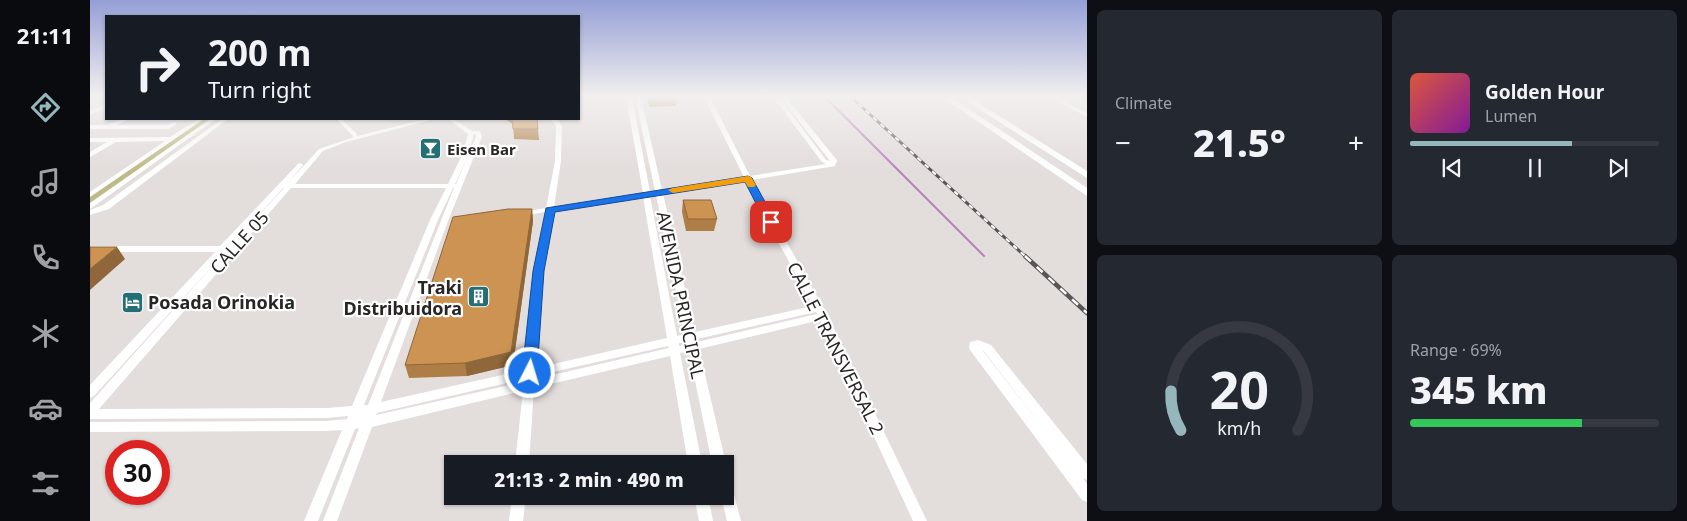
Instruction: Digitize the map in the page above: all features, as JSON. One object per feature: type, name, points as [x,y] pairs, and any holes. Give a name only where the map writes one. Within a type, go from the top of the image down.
[{"type":"highway","points":[[982,121],[1087,193]]},
{"type":"highway","points":[[1002,121],[1087,175]]},
{"type":"street","points":[[106,127],[121,121]]},
{"type":"street","points":[[90,195],[198,121]]},
{"type":"street","points":[[90,206],[210,121]]},
{"type":"street","points":[[90,214],[106,207],[222,121]]},
{"type":"street","points":[[341,121],[355,135]]},
{"type":"street","points":[[329,144],[414,121]]},
{"type":"street","points":[[329,144],[355,135],[420,121]]},
{"type":"street","points":[[455,121],[474,132]]},
{"type":"street","points":[[462,121],[474,132]]},
{"type":"street","points":[[523,455],[538,271],[558,162],[559,126],[556,121]]},
{"type":"street","name":"AVENIDA PRINCIPAL","points":[[633,121],[693,455]]},
{"type":"street","name":"AVENIDA PRINCIPAL","points":[[643,121],[717,455]]},
{"type":"street","name":"CALLE TRANSVERSAL 2","points":[[719,121],[746,176],[821,312],[920,521]]},
{"type":"street","points":[[796,121],[824,161],[833,165]]},
{"type":"street","points":[[801,121],[834,160],[833,165]]},
{"type":"street","points":[[113,124],[174,124],[169,127],[90,126],[113,124]]},
{"type":"street","points":[[330,521],[442,225],[474,132]]},
{"type":"street","points":[[90,140],[184,139]]},
{"type":"street","points":[[90,155],[115,140]]},
{"type":"street","name":"CALLE 05","points":[[90,393],[222,249],[286,184],[329,144]]},
{"type":"street","points":[[813,145],[823,145]]},
{"type":"street","points":[[746,176],[824,161]]},
{"type":"street","points":[[515,213],[746,176],[833,165]]},
{"type":"street","points":[[286,184],[456,184]]},
{"type":"street","name":"CALLE 05","points":[[90,412],[234,249],[286,184]]},
{"type":"street","points":[[310,521],[355,412],[442,225]]},
{"type":"street","points":[[90,249],[234,249]]},
{"type":"street","points":[[90,412],[355,412],[372,410],[529,379],[821,312]]},
{"type":"street","points":[[1087,474],[987,348],[983,345],[974,345],[1087,495]]},
{"type":"street","points":[[90,427],[350,424],[367,422],[529,379]]},
{"type":"street","points":[[516,521],[517,505]]},
{"type":"street","points":[[703,505],[706,521]]},
{"type":"street","points":[[730,505],[734,521]]},
{"type":"shaded area","points":[[198,121],[210,121],[90,207],[90,195]]},
{"type":"building","points":[[512,121],[537,121],[538,129],[513,129]]},
{"type":"building","points":[[683,200],[711,200],[717,219],[688,219]]},
{"type":"building","name":"Traki Distribuidora","points":[[508,209],[532,209],[511,352],[465,363],[405,365],[453,217]]},
{"type":"building","points":[[90,247],[117,247],[90,269]]},
{"type":"waterway","points":[[849,121],[984,256]]},
{"type":"railway","points":[[878,121],[1026,257]]},
{"type":"railway","points":[[1025,256],[1087,313]]},
{"type":"slow traffic","points":[[673,190],[748,178],[751,185]]},
{"type":"place","name":"Eisen Bar","points":[[431,149]]},
{"type":"place","name":"Traki Distribuidora","points":[[478,297]]},
{"type":"place","name":"Posada Orinokia","points":[[132,302]]},
{"type":"route","points":[[530,373],[538,271],[550,210],[748,178],[771,222]]}]
